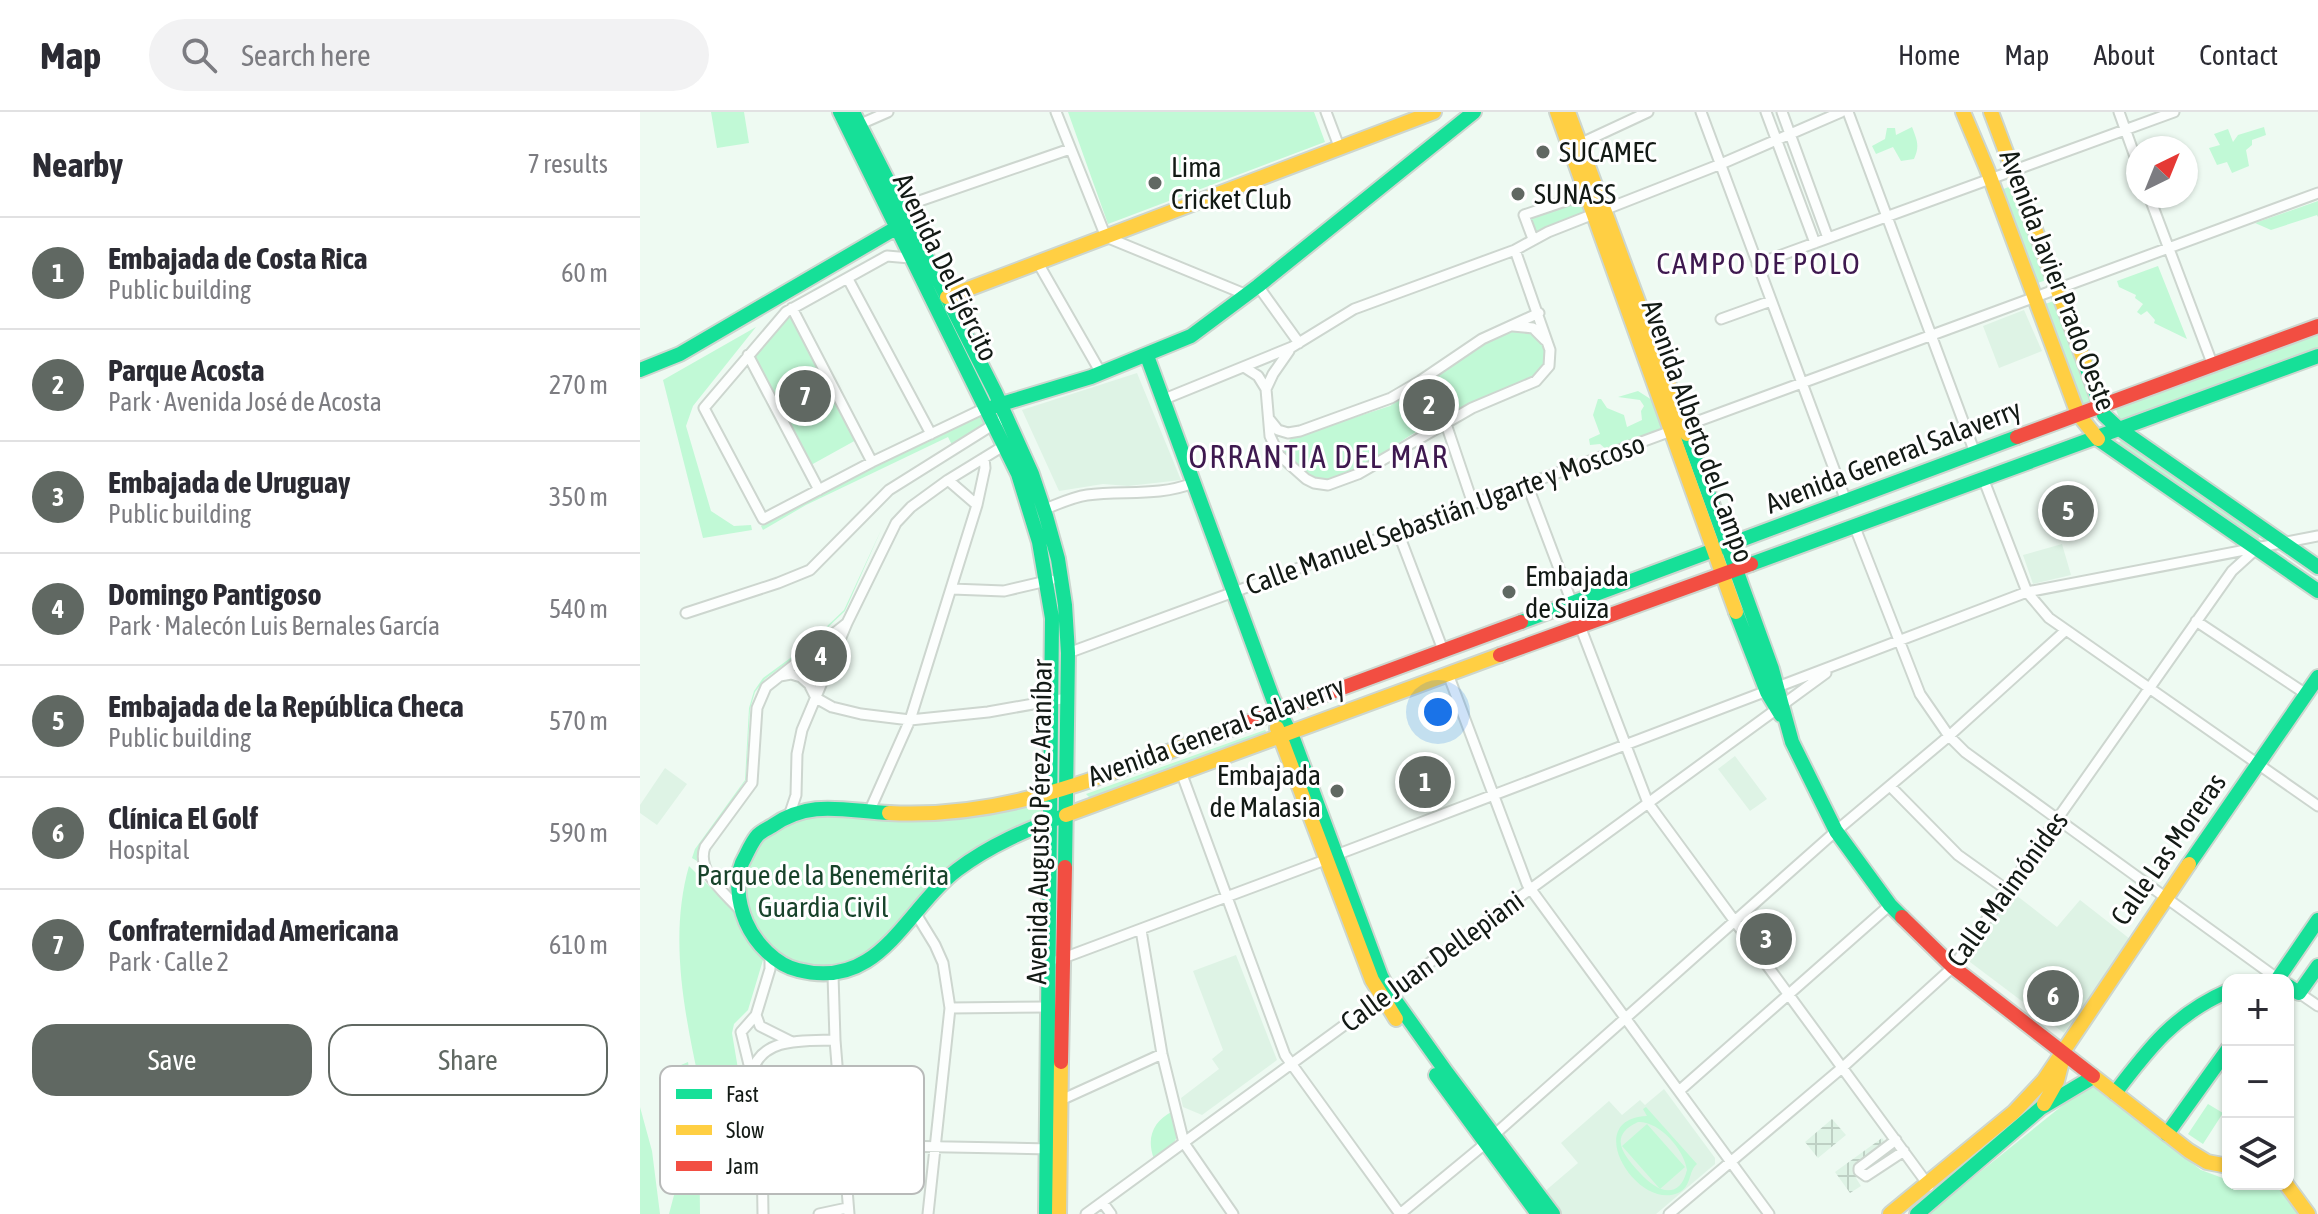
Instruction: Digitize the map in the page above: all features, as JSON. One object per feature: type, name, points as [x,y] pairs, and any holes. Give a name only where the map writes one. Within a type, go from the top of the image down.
[{"type":"main road","name":"Avenida Del Ejército","points":[[840,112],[854,122],[902,207],[902,225],[910,258],[947,308]]},
{"type":"main road","points":[[1442,112],[1446,124],[1455,127]]},
{"type":"main road","points":[[997,413],[1191,336],[1474,112]]},
{"type":"main road","name":"Avenida Alberto del Campo","points":[[1557,112],[1575,146],[1772,690],[1810,781],[1836,831],[1890,905],[1953,967],[2198,1158],[2222,1166]]},
{"type":"main road","name":"Avenida Alberto del Campo","points":[[1568,112],[1586,194],[1599,213]]},
{"type":"main road","name":"Avenida Javier Prado Oeste","points":[[1963,112],[2078,414],[2096,437],[2318,591]]},
{"type":"main road","name":"Avenida Javier Prado Oeste","points":[[1991,112],[2098,406],[2118,428],[2318,567]]},
{"type":"main road","points":[[947,308],[1038,263],[1429,114],[1437,122],[1442,138]]},
{"type":"main road","name":"Avenida Del Ejército","points":[[854,122],[1011,442]]},
{"type":"main road","points":[[1991,179],[2001,171],[2012,172]]},
{"type":"main road","points":[[640,370],[674,358],[902,225]]},
{"type":"main road","points":[[872,243],[893,246],[910,258]]},
{"type":"main road","name":"Avenida General Salaverry","points":[[739,909],[731,876],[754,840],[773,822],[790,813],[829,807],[869,812],[946,814],[980,811],[1050,795],[2318,326]]},
{"type":"main road","points":[[1147,356],[1330,857],[1386,996],[1490,1139],[1538,1214]]},
{"type":"main road","name":"Avenida General Salaverry","points":[[833,975],[871,960],[948,878],[976,857],[1048,821],[2318,356]]},
{"type":"main road","name":"Avenida Augusto Pérez Araníbar","points":[[1011,442],[1045,509],[1068,613],[1068,653],[1059,699],[1048,821],[1047,1007],[1061,1100],[1046,1214]]},
{"type":"main road","name":"Avenida Augusto Pérez Araníbar","points":[[1011,442],[1047,581],[1066,789],[1063,959],[1054,1067],[1053,1149],[1059,1214]]},
{"type":"main road","name":"Calle Las Moreras","points":[[2063,1053],[2165,898],[2318,677]]},
{"type":"main road","points":[[1083,783],[1080,794],[1088,803],[1094,804]]},
{"type":"main road","points":[[739,909],[751,935],[772,961],[800,972],[833,975]]},
{"type":"main road","points":[[2281,974],[2318,920]]},
{"type":"main road","points":[[2294,989],[2318,966]]},
{"type":"main road","points":[[2115,1093],[2170,1023],[2200,1003],[2222,994]]},
{"type":"main road","points":[[1890,1214],[2014,1112],[2063,1053]]},
{"type":"main road","points":[[2041,1108],[2057,1081],[2063,1053]]},
{"type":"main road","points":[[2167,1134],[2222,1057]]},
{"type":"main road","points":[[1917,1214],[2041,1108],[2093,1077]]},
{"type":"main road","points":[[2035,1090],[2044,1088],[2050,1095]]},
{"type":"main road","points":[[1490,1139],[1553,1214]]},
{"type":"main road","points":[[2290,1190],[2308,1214]]},
{"type":"street","points":[[854,122],[888,112]]},
{"type":"street","points":[[1056,112],[1106,237],[1252,290],[1295,345]]},
{"type":"street","points":[[1326,112],[1340,149]]},
{"type":"street","points":[[1575,146],[1648,112]]},
{"type":"street","points":[[1701,112],[1846,501]]},
{"type":"street","points":[[1766,112],[1815,243]]},
{"type":"street","points":[[1782,112],[1828,238]]},
{"type":"street","points":[[1162,400],[1295,345],[1354,309],[1515,250],[1533,239],[1841,112]]},
{"type":"street","points":[[1848,112],[1975,453]]},
{"type":"street","points":[[2119,112],[2127,136]]},
{"type":"street","points":[[2012,172],[2174,112]]},
{"type":"street","points":[[902,207],[1070,149]]},
{"type":"street","points":[[1757,264],[1991,179]]},
{"type":"street","name":"Calle Manuel Sebastián Ugarte y Moscoso","points":[[1068,653],[2318,193]]},
{"type":"street","points":[[1533,239],[1524,215],[1586,194]]},
{"type":"street","points":[[2153,208],[2212,363]]},
{"type":"street","points":[[1244,367],[1258,376],[1266,389],[1270,436],[1279,455],[1314,483],[1328,485],[1358,474],[1445,421],[1536,381],[1546,371],[1551,353],[1515,250]]},
{"type":"street","points":[[910,258],[887,256],[786,312],[704,408],[763,519],[931,434],[997,413]]},
{"type":"street","points":[[1038,263],[1101,373]]},
{"type":"street","points":[[848,279],[931,434]]},
{"type":"street","points":[[1721,319],[1771,301]]},
{"type":"street","points":[[792,308],[872,462]]},
{"type":"street","points":[[1279,455],[1277,441],[1288,433],[1312,428],[1401,393],[1501,328],[1539,313]]},
{"type":"street","points":[[1501,328],[1533,328],[1541,334],[1551,353]]},
{"type":"street","points":[[1266,389],[1281,360],[1295,345]]},
{"type":"street","points":[[748,355],[819,490]]},
{"type":"street","points":[[686,613],[810,570],[889,490],[997,413]]},
{"type":"street","points":[[1268,414],[1274,427],[1288,433]]},
{"type":"street","points":[[1445,421],[1473,504]]},
{"type":"street","points":[[790,813],[796,795],[797,754],[802,730],[847,623],[896,523],[911,507],[948,480],[1011,442]]},
{"type":"street","points":[[869,812],[910,720],[977,505],[985,468],[984,458]]},
{"type":"street","points":[[1983,478],[2027,592],[2049,618],[2318,806]]},
{"type":"street","points":[[948,480],[977,505]]},
{"type":"street","points":[[1045,509],[1086,495],[1168,491],[1193,483]]},
{"type":"street","points":[[1527,484],[1572,603]]},
{"type":"street","points":[[1854,525],[1920,694],[1949,736],[1965,752],[2269,974]]},
{"type":"street","points":[[1398,532],[1443,650]]},
{"type":"street","points":[[1047,963],[1141,930],[2027,592],[2318,536]]},
{"type":"street","name":"Calle Maimónides","points":[[1669,1214],[1843,1067],[1953,967],[2232,571],[2257,549]]},
{"type":"street","points":[[952,589],[1004,591],[1062,576]]},
{"type":"street","points":[[2196,621],[2306,694]]},
{"type":"street","points":[[739,909],[702,863],[703,851],[752,783],[759,699],[777,677],[847,623]]},
{"type":"street","points":[[1580,626],[1648,803],[1937,1197]]},
{"type":"street","points":[[1181,772],[1285,1055],[1400,1214],[1490,1139],[2065,631]]},
{"type":"street","name":"Calle Juan Dellepiani","points":[[1086,1214],[1648,803],[1781,711],[1835,666]]},
{"type":"street","points":[[777,677],[788,674],[798,676],[809,684],[816,698],[832,707],[910,720],[988,712],[1059,699]]},
{"type":"street","points":[[1448,674],[1531,889],[1769,1214]]},
{"type":"street","points":[[1891,787],[1958,855],[2007,890]]},
{"type":"street","points":[[796,795],[807,808]]},
{"type":"street","points":[[710,875],[731,876]]},
{"type":"street","points":[[1679,1091],[1890,905]]},
{"type":"street","points":[[916,914],[943,963],[950,1008],[928,1214]]},
{"type":"street","points":[[1141,930],[1162,1054],[1184,1143],[1233,1214]]},
{"type":"street","points":[[749,1066],[741,1032],[756,1015],[772,961]]},
{"type":"street","points":[[833,975],[837,1066]]},
{"type":"street","points":[[2294,991],[2318,1006]]},
{"type":"street","points":[[950,1008],[1047,1007]]},
{"type":"street","points":[[756,1015],[760,1026],[792,1042]]},
{"type":"street","points":[[755,1066],[771,1047],[792,1042],[835,1040]]},
{"type":"street","points":[[1061,1100],[1162,1054]]},
{"type":"street","points":[[1896,1140],[1859,1171],[1866,1176],[1904,1151]]},
{"type":"street","points":[[924,1147],[1053,1149]]},
{"type":"street","points":[[763,1194],[763,1214]]},
{"type":"street","points":[[1103,1203],[1111,1214]]},
{"type":"street","points":[[819,1214],[848,1211]]},
{"type":"shaded area","points":[[2024,310],[2042,351],[1999,368],[1983,326]]},
{"type":"shaded area","points":[[1137,373],[1181,480],[1128,486],[1103,484],[1059,491],[1022,410]]},
{"type":"shaded area","points":[[2062,544],[2071,575],[2033,584],[2023,555]]},
{"type":"shaded area","points":[[1735,756],[1767,799],[1750,811],[1718,769]]},
{"type":"shaded area","points":[[665,768],[687,784],[657,825],[640,813],[640,805]]},
{"type":"shaded area","points":[[2012,892],[2057,927],[2080,900],[2130,939],[2064,1033],[1966,959]]},
{"type":"shaded area","points":[[1236,955],[1277,1060],[1202,1115],[1183,1107],[1181,1098],[1219,1069],[1212,1059],[1223,1050],[1193,971]]},
{"type":"shaded area","points":[[1664,1089],[1715,1158],[1715,1164],[1656,1214],[1561,1214],[1544,1192],[1578,1163],[1561,1143],[1609,1101],[1622,1115],[1640,1100],[1645,1105]]},
{"type":"shaded area","points":[[1832,1119],[1846,1135],[1818,1158],[1805,1142]]},
{"type":"shaded area","points":[[1882,1138],[1892,1153],[1856,1178],[1861,1186],[1850,1193],[1835,1172]]},
{"type":"green space","points":[[711,112],[744,112],[749,143],[717,148]]},
{"type":"green space","name":"Lima Cricket Club","points":[[1068,112],[1314,112],[1325,142],[1108,224]]},
{"type":"green space","points":[[1912,127],[1917,143],[1914,159],[1901,161],[1893,147],[1876,154],[1872,146],[1885,139],[1887,128],[1895,128],[1896,135]]},
{"type":"green space","points":[[2264,127],[2266,135],[2252,140],[2252,145],[2246,150],[2249,166],[2232,173],[2227,162],[2217,165],[2209,148],[2220,145],[2214,134],[2228,129],[2233,142],[2238,135]]},
{"type":"green space","points":[[2011,186],[2046,280],[2035,284],[2001,190]]},
{"type":"green space","points":[[1579,198],[1584,214],[1535,232],[1529,216]]},
{"type":"green space","points":[[2318,201],[2318,217],[2271,230],[2255,223]]},
{"type":"green space","points":[[2158,266],[2187,339],[2154,323],[2147,311],[2141,315],[2137,312],[2143,304],[2135,298],[2136,295],[2119,287],[2117,281]]},
{"type":"green space","points":[[2058,303],[2095,401],[2079,407],[2045,304]]},
{"type":"green space","points":[[787,315],[791,316],[858,439],[811,465],[754,354]]},
{"type":"green space","points":[[756,327],[693,406],[686,426],[711,511],[734,526],[751,525],[752,530],[703,538],[663,380]]},
{"type":"green space","points":[[1517,329],[1539,340],[1544,346],[1545,361],[1534,376],[1506,392],[1455,410],[1338,479],[1322,480],[1306,474],[1293,465],[1284,451],[1291,438],[1390,406],[1468,354],[1503,333]]},
{"type":"green space","points":[[2318,332],[2318,353],[2121,423],[2114,404]]},
{"type":"green space","points":[[1638,391],[1652,400],[1665,430],[1607,450],[1600,444],[1590,445],[1589,439],[1600,434],[1593,415],[1598,399],[1607,408],[1624,415],[1627,427],[1642,420],[1644,406],[1640,400],[1618,397]]},
{"type":"green space","points":[[980,413],[987,427],[954,449],[948,437],[806,505],[763,530],[761,526],[846,480]]},
{"type":"green space","points":[[2124,438],[2262,534],[2256,542],[2116,445]]},
{"type":"green space","points":[[882,528],[845,611],[804,650],[765,679],[755,692],[750,709],[746,780],[699,848],[697,861],[692,858],[695,849],[745,780],[749,708],[754,691],[763,678],[804,648],[844,610]]},
{"type":"green space","points":[[1265,730],[1267,733],[1092,800],[1086,794]]},
{"type":"green space","name":"Parque de la Benemérita Guardia Civil","points":[[1044,804],[1046,815],[1000,837],[878,946],[845,967],[821,970],[788,961],[767,947],[745,908],[744,874],[758,844],[776,827],[812,812],[845,814]]},
{"type":"green space","points":[[689,866],[735,912],[747,941],[763,960],[748,1010],[734,1024],[732,1033],[738,1066],[696,1066],[681,974],[679,946],[683,892]]},
{"type":"green space","points":[[2089,1084],[2201,1170],[2222,1178],[2222,1190],[2283,1190],[2301,1214],[1928,1214]]},
{"type":"green space","points":[[2208,1104],[2222,1112],[2203,1144],[2188,1134]]},
{"type":"green space","points":[[640,1107],[652,1151],[660,1214],[640,1214]]},
{"type":"green space","points":[[1646,1107],[1697,1164],[1686,1187],[1678,1193],[1662,1195],[1646,1189],[1622,1162],[1617,1146],[1618,1132],[1627,1121],[1647,1116],[1643,1109]],"holes":[[[1638,1122],[1662,1131],[1676,1145],[1685,1162],[1687,1170],[1683,1180],[1673,1190],[1653,1185],[1629,1160],[1621,1146],[1623,1133]]]},
{"type":"green space","points":[[1173,1111],[1176,1140],[1154,1159],[1151,1144],[1153,1131],[1160,1120]]},
{"type":"green space","points":[[1647,1124],[1685,1167],[1660,1189],[1622,1146]]},
{"type":"green space","points":[[674,1194],[700,1194],[700,1214],[669,1214]]},
{"type":"traffic: fast","points":[[840,112],[1018,474],[1039,542],[1052,618],[1046,1214]]},
{"type":"traffic: fast","points":[[853,112],[995,392],[1032,474],[1046,516],[1058,559],[1068,653],[1065,867]]},
{"type":"traffic: fast","points":[[995,406],[1091,377],[1191,336],[1474,112]]},
{"type":"traffic: fast","points":[[640,370],[680,354],[901,225]]},
{"type":"traffic: fast","points":[[1147,356],[1273,699],[1294,741],[1381,976],[1447,1073],[1553,1214]]},
{"type":"traffic: fast","points":[[1751,564],[2318,356]]},
{"type":"traffic: fast","points":[[2085,363],[2104,415],[2118,428],[2318,567]]},
{"type":"traffic: fast","points":[[1687,434],[1772,669],[1792,742],[1836,831],[1902,917]]},
{"type":"traffic: fast","points":[[1521,622],[2017,437]]},
{"type":"traffic: fast","points":[[2098,439],[2318,591]]},
{"type":"traffic: fast","points":[[1736,612],[1767,692],[1781,715]]},
{"type":"traffic: fast","points":[[2189,864],[2318,677]]},
{"type":"traffic: fast","points":[[889,813],[814,809],[786,818],[757,836],[739,872],[739,898],[750,930],[774,958],[798,970],[826,973],[850,969],[888,943],[957,870],[1010,838],[1066,815]]},
{"type":"traffic: fast","points":[[2281,974],[2318,920]]},
{"type":"traffic: fast","points":[[2294,990],[2299,993],[2318,966]]},
{"type":"traffic: fast","points":[[2115,1093],[2164,1034],[2193,1010],[2222,994]]},
{"type":"traffic: fast","points":[[2167,1134],[2222,1057]]},
{"type":"traffic: fast","points":[[1436,1075],[1538,1214]]},
{"type":"traffic: fast","points":[[1917,1214],[2041,1108],[2093,1077]]},
{"type":"traffic: slow","points":[[947,297],[1434,112]]},
{"type":"traffic: slow","points":[[1557,112],[1736,612]]},
{"type":"traffic: slow","points":[[1568,112],[1687,434]]},
{"type":"traffic: slow","points":[[1963,112],[2078,414],[2098,439]]},
{"type":"traffic: slow","points":[[1991,112],[2085,363]]},
{"type":"traffic: slow","points":[[1066,815],[1500,655]]},
{"type":"traffic: slow","points":[[1277,728],[1372,980],[1396,1019]]},
{"type":"traffic: slow","points":[[889,813],[971,810],[1009,803],[1084,782],[1198,741]]},
{"type":"traffic: slow","points":[[1890,1214],[2014,1112],[2044,1080],[2189,864]]},
{"type":"traffic: slow","points":[[2044,1104],[2057,1081],[2062,1061]]},
{"type":"traffic: slow","points":[[1059,1214],[1061,1062]]},
{"type":"traffic: slow","points":[[2093,1076],[2189,1151],[2207,1162],[2222,1165]]},
{"type":"traffic: slow","points":[[2290,1190],[2308,1214]]},
{"type":"traffic: jam","points":[[2017,437],[2318,326]]},
{"type":"traffic: jam","points":[[1500,655],[1751,564]]},
{"type":"traffic: jam","points":[[1198,741],[1521,622]]},
{"type":"traffic: jam","points":[[1061,1062],[1065,867]]},
{"type":"traffic: jam","points":[[1902,917],[1953,967],[2093,1076]]},
{"type":"place","name":"SUCAMEC","points":[[1543,152]]},
{"type":"place","name":"Lima Cricket Club","points":[[1155,183]]},
{"type":"place","name":"SUNASS","points":[[1518,194]]},
{"type":"place","name":"Confraternidad Americana","points":[[805,396]]},
{"type":"place","name":"Parque Acosta","points":[[1429,405]]},
{"type":"place","name":"Embajada de la República Checa","points":[[2068,511]]},
{"type":"place","name":"Embajada de Suiza","points":[[1509,592]]},
{"type":"place","name":"Domingo Pantigoso","points":[[821,656]]},
{"type":"place","name":"Embajada de Costa Rica","points":[[1425,782]]},
{"type":"place","name":"Embajada de Malasia","points":[[1337,791]]},
{"type":"place","name":"Embajada de Uruguay","points":[[1766,939]]},
{"type":"place","name":"Clínica El Golf","points":[[2053,996]]},
{"type":"district","name":"CAMPO DE POLO","points":[[1759,263]]},
{"type":"district","name":"ORRANTIA DEL MAR","points":[[1319,456]]}]
